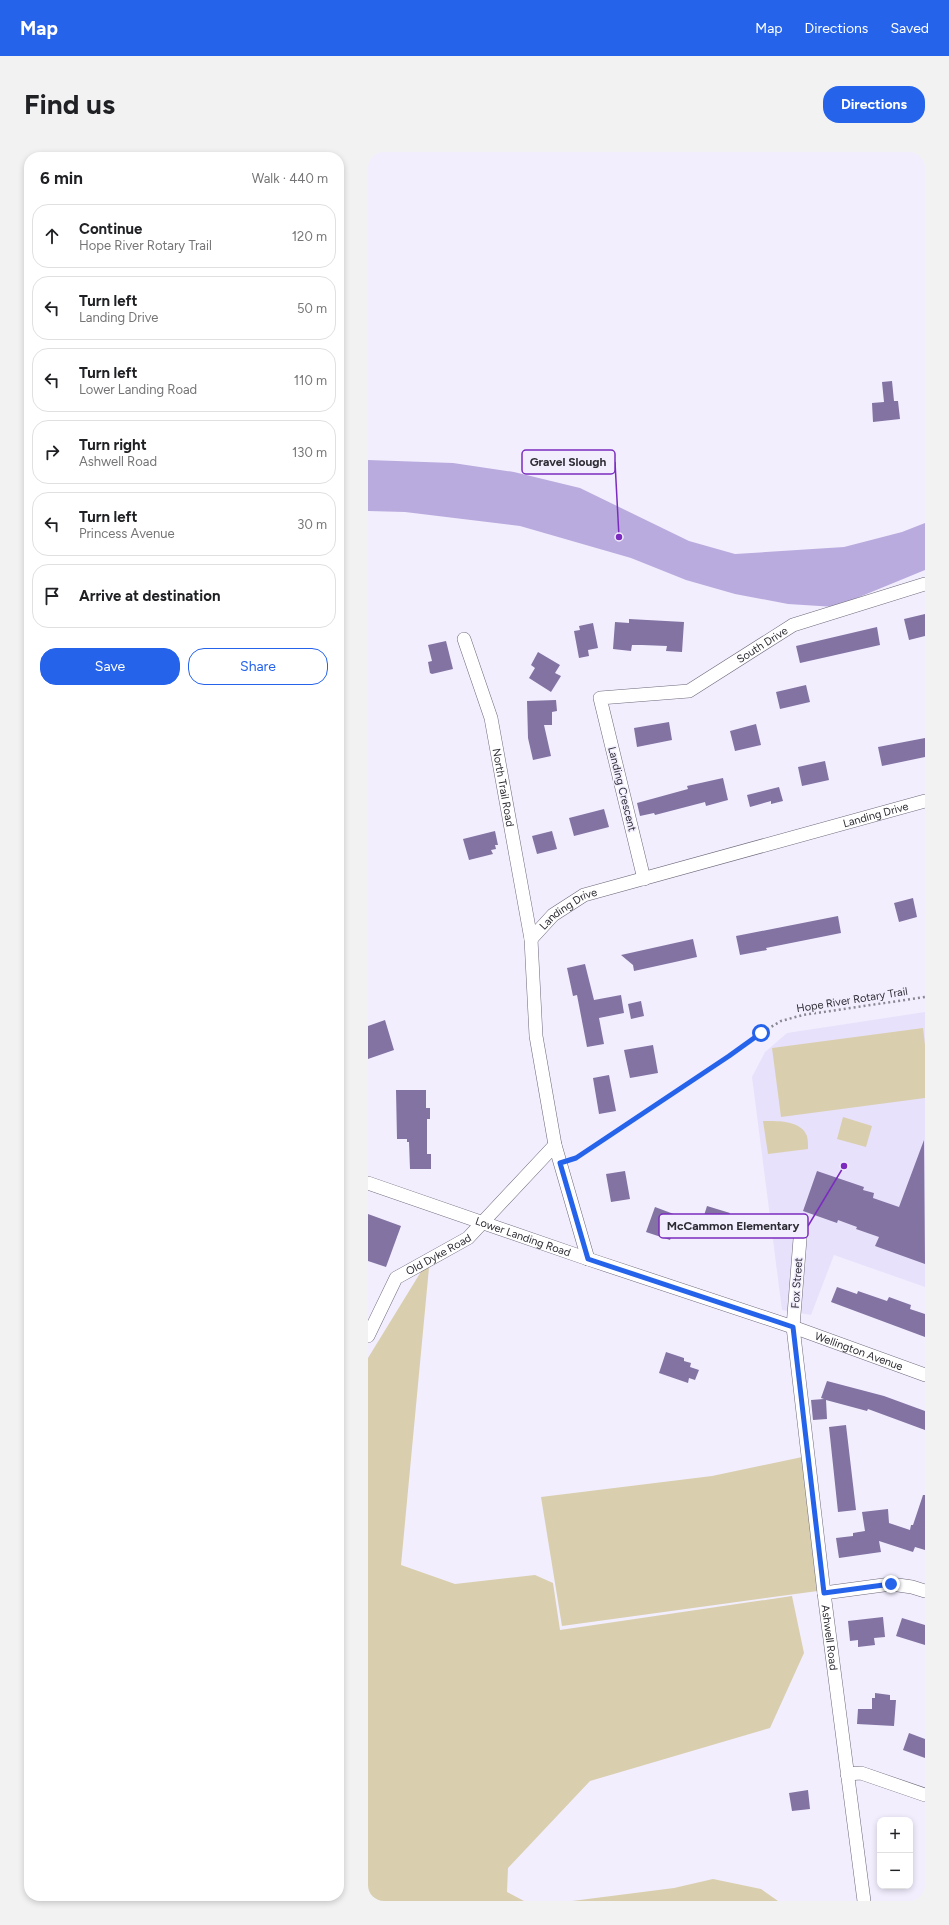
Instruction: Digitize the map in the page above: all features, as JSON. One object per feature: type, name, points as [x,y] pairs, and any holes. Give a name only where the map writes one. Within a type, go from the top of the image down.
[{"type":"street","name":"South Drive","points":[[600,698],[689,690],[793,625],[925,584]]},
{"type":"street","name":"North Trail Road","points":[[464,639],[491,718],[531,939]]},
{"type":"street","name":"Landing Crescent","points":[[600,698],[644,879]]},
{"type":"street","name":"Landing Drive","points":[[588,1259],[555,1145],[536,1036],[531,939],[553,915],[584,894],[925,802]]},
{"type":"street","name":"Old Dyke Road","points":[[368,1336],[396,1278],[468,1238],[555,1145]]},
{"type":"street","name":"Lower Landing Road","points":[[368,1183],[588,1259],[793,1327]]},
{"type":"street","name":"Fox Street","points":[[793,1327],[800,1239]]},
{"type":"street","name":"Wellington Avenue","points":[[793,1327],[925,1375]]},
{"type":"street","name":"Ashwell Road","points":[[793,1327],[824,1593],[864,1901]]},
{"type":"street","points":[[824,1593],[891,1584],[912,1587],[925,1591]]},
{"type":"street","points":[[847,1774],[860,1772],[925,1795]]},
{"type":"path","name":"Hope River Rotary Trail","points":[[560,1163],[576,1158],[781,1021],[803,1015],[925,997]]},
{"type":"shaded area","points":[[368,460],[453,463],[514,472],[580,488],[689,541],[735,554],[844,547],[902,532],[925,523],[925,570],[835,607],[788,604],[735,594],[686,580],[631,558],[520,526],[405,512],[368,511]]},
{"type":"shaded area","points":[[925,1012],[925,1287],[834,1255],[811,1315],[782,1310],[752,1077],[765,1052],[787,1033]]},
{"type":"shaded area","points":[[923,1028],[925,1045],[925,1098],[781,1117],[772,1048]]},
{"type":"shaded area","points":[[843,1117],[872,1126],[866,1147],[837,1139]]},
{"type":"shaded area","points":[[763,1121],[788,1122],[800,1127],[807,1136],[808,1149],[768,1154]]},
{"type":"shaded area","points":[[430,1257],[401,1565],[455,1584],[535,1575],[553,1583],[560,1630],[792,1596],[804,1653],[770,1728],[590,1781],[508,1868],[507,1892],[524,1901],[368,1901],[368,1358]]},
{"type":"shaded area","points":[[807,1456],[825,1590],[562,1626],[541,1497],[712,1476]]},
{"type":"shaded area","points":[[713,1879],[761,1889],[778,1901],[572,1901],[674,1888]]},
{"type":"building","points":[[892,381],[894,401],[898,401],[900,419],[873,422],[872,403],[884,402],[882,382]]},
{"type":"building","points":[[925,614],[925,636],[909,640],[904,619]]},
{"type":"building","points":[[629,619],[684,622],[682,652],[666,651],[667,646],[632,645],[631,651],[613,649],[615,622],[629,623]]},
{"type":"building","points":[[593,623],[598,648],[588,650],[589,656],[579,658],[574,631],[580,630],[579,626]]},
{"type":"building","points":[[877,627],[880,645],[800,663],[796,646]]},
{"type":"building","points":[[446,641],[453,669],[432,674],[430,673],[428,662],[432,661],[428,645]]},
{"type":"building","points":[[538,652],[560,665],[555,673],[561,676],[551,692],[529,678],[535,668],[531,665]]},
{"type":"building","points":[[806,685],[810,702],[780,709],[776,692]]},
{"type":"building","points":[[556,700],[557,711],[552,712],[552,725],[544,725],[551,756],[533,760],[528,738],[527,701]]},
{"type":"building","points":[[669,722],[672,740],[637,747],[634,728]]},
{"type":"building","points":[[756,724],[761,745],[735,751],[730,731]]},
{"type":"building","points":[[925,738],[925,757],[882,766],[878,747]]},
{"type":"building","points":[[825,761],[829,780],[802,786],[798,767]]},
{"type":"building","points":[[723,778],[728,800],[706,806],[705,802],[655,815],[654,813],[640,816],[637,803],[688,789],[687,786]]},
{"type":"building","points":[[779,787],[783,801],[771,804],[771,801],[750,807],[747,795]]},
{"type":"building","points":[[604,809],[609,827],[574,836],[569,818]]},
{"type":"building","points":[[495,831],[498,845],[495,845],[496,849],[491,850],[493,854],[469,860],[463,839]]},
{"type":"building","points":[[552,831],[557,849],[537,854],[532,836]]},
{"type":"building","points":[[913,898],[917,917],[899,922],[894,903]]},
{"type":"building","points":[[838,916],[841,933],[766,948],[767,950],[740,955],[736,936]]},
{"type":"building","points":[[693,939],[697,957],[675,962],[634,971],[633,965],[621,955]]},
{"type":"building","points":[[585,964],[594,1000],[621,995],[624,1013],[599,1018],[604,1044],[587,1047],[577,995],[573,996],[567,968]]},
{"type":"building","points":[[641,1001],[644,1016],[631,1019],[628,1004]]},
{"type":"building","points":[[385,1020],[394,1050],[368,1059],[368,1026]]},
{"type":"building","points":[[653,1045],[658,1073],[630,1078],[624,1050]]},
{"type":"building","points":[[609,1075],[616,1111],[599,1114],[593,1078]]},
{"type":"building","points":[[396,1090],[426,1090],[426,1108],[430,1108],[430,1119],[427,1119],[427,1154],[431,1154],[431,1169],[410,1169],[409,1142],[407,1142],[407,1139],[397,1139]]},
{"type":"building","points":[[924,1140],[925,1264],[875,1246],[879,1237],[856,1229],[857,1227],[838,1220],[837,1223],[803,1211],[817,1171],[864,1187],[863,1190],[874,1193],[873,1198],[899,1207]]},
{"type":"building","points":[[625,1171],[630,1199],[611,1202],[606,1174]]},
{"type":"building","points":[[707,1206],[730,1213],[724,1231],[701,1225]]},
{"type":"building","points":[[655,1207],[679,1216],[670,1240],[646,1232]]},
{"type":"building","points":[[368,1214],[401,1226],[386,1267],[368,1261]]},
{"type":"building","points":[[837,1287],[857,1294],[858,1291],[887,1301],[889,1297],[911,1305],[910,1309],[925,1314],[925,1337],[831,1302]]},
{"type":"building","points":[[666,1352],[684,1358],[684,1361],[691,1363],[690,1367],[699,1370],[695,1380],[689,1378],[688,1383],[659,1373]]},
{"type":"building","points":[[827,1381],[884,1396],[925,1411],[925,1430],[868,1409],[867,1411],[826,1400],[827,1419],[813,1420],[811,1400],[824,1399],[821,1398]]},
{"type":"building","points":[[846,1425],[856,1510],[838,1512],[829,1427]]},
{"type":"building","points":[[923,1495],[925,1495],[925,1550],[915,1547],[913,1552],[879,1541],[881,1552],[839,1558],[836,1538],[853,1536],[853,1533],[865,1531],[862,1512],[888,1509],[889,1523],[910,1530]]},
{"type":"building","points":[[883,1617],[885,1637],[874,1638],[875,1645],[858,1647],[858,1640],[850,1641],[848,1621]]},
{"type":"building","points":[[902,1618],[925,1625],[925,1645],[896,1636]]},
{"type":"building","points":[[875,1693],[890,1695],[890,1700],[896,1700],[894,1726],[857,1724],[858,1709],[872,1709],[872,1698],[875,1698]]},
{"type":"building","points":[[909,1733],[925,1739],[925,1758],[903,1750]]},
{"type":"building","points":[[808,1790],[810,1809],[792,1811],[789,1793]]},
{"type":"place","name":"Gravel Slough","points":[[619,537]]},
{"type":"place","name":"McCammon Elementary","points":[[844,1166]]},
{"type":"route","points":[[761,1033],[576,1158],[560,1163],[588,1259],[793,1327],[824,1593],[891,1584]]}]
